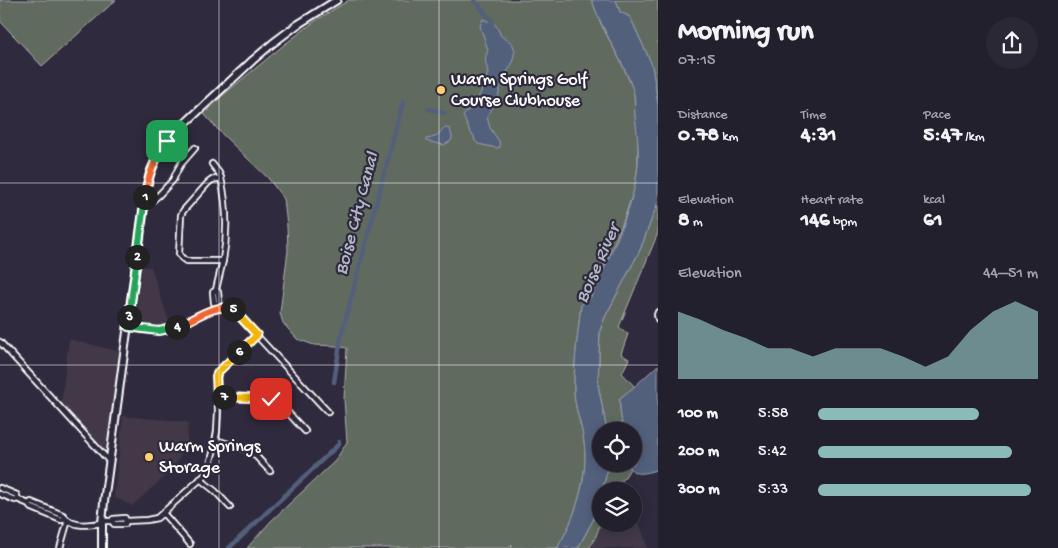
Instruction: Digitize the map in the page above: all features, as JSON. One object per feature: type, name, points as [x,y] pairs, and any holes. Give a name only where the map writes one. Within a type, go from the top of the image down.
[{"type":"street","points":[[102,548],[102,522],[144,200],[150,173],[158,154],[178,130],[253,60],[297,25],[337,0]]},
{"type":"street","points":[[144,200],[151,200],[158,196],[173,180],[181,164],[195,148]]},
{"type":"street","points":[[212,164],[222,178],[225,197],[226,226],[223,261],[216,290],[213,292],[214,303],[218,306]]},
{"type":"street","points":[[222,178],[208,183],[183,211],[180,219],[180,254],[186,261],[223,261]]},
{"type":"street","points":[[128,327],[164,330],[176,327],[218,306],[228,307],[257,335],[328,412]]},
{"type":"street","points":[[658,312],[658,318]]},
{"type":"street","points":[[0,488],[17,495],[17,498],[29,504],[31,502],[63,515],[67,519],[83,526],[112,521],[114,524],[125,524],[126,521],[152,520],[163,513],[207,472],[216,440],[218,421],[216,376],[257,335]]},
{"type":"street","points":[[0,342],[110,462]]},
{"type":"street","points":[[217,396],[271,399],[280,404],[305,431]]},
{"type":"street","points":[[216,440],[251,452],[270,471]]},
{"type":"street","points":[[200,479],[230,507]]},
{"type":"street","points":[[0,494],[15,500],[17,498]]},
{"type":"street","points":[[163,513],[190,544]]},
{"type":"street","points":[[60,548],[67,519]]},
{"type":"shaded area","points":[[142,267],[151,267],[170,325],[155,327],[134,325]]},
{"type":"shaded area","name":"Warm Springs Storage","points":[[69,339],[121,352],[105,451],[61,404]]},
{"type":"shaded area","name":"Warm Springs Storage","points":[[123,416],[188,422],[187,445],[172,470],[132,506],[114,497]]},
{"type":"shaded area","points":[[592,527],[592,532],[642,531],[648,548],[579,548]]},
{"type":"green space","points":[[0,0],[116,0],[42,66],[0,21]]},
{"type":"green space","points":[[349,0],[592,0],[601,24],[634,91],[638,137],[638,164],[635,187],[623,222],[591,297],[581,305],[575,358],[574,389],[584,442],[584,469],[575,511],[557,548],[511,548],[512,544],[509,548],[247,548],[271,521],[335,461],[347,442],[344,399],[347,348],[314,345],[297,339],[283,323],[280,313],[288,250],[284,199],[268,178],[204,114],[223,95],[285,44],[315,21]]},
{"type":"green space","points":[[616,0],[658,0],[658,105],[652,65],[630,17],[620,12]]},
{"type":"green space","points":[[658,202],[658,233],[619,327],[628,334],[621,354],[629,359],[622,373],[635,387],[620,398],[622,422],[605,422],[598,385],[600,330],[640,250]]},
{"type":"green space","points":[[607,472],[628,472],[623,480],[619,482],[604,482]]},
{"type":"green space","points":[[592,522],[592,532],[598,532],[593,541],[589,548],[578,548]]},
{"type":"water","points":[[592,0],[616,0],[620,12],[630,17],[652,65],[658,105],[658,202],[640,250],[600,330],[598,385],[605,422],[592,422],[592,472],[607,472],[604,482],[592,482],[592,522],[578,548],[557,548],[575,511],[584,469],[584,442],[574,389],[575,358],[581,305],[591,297],[620,232],[632,199],[638,165],[634,93],[624,67],[596,12]]},
{"type":"water","points":[[483,19],[492,21],[501,36],[512,43],[515,50],[512,64],[503,79],[497,100],[487,117],[490,128],[499,141],[500,147],[497,148],[478,144],[463,116],[477,100],[488,73],[485,59],[488,50],[480,26]]},
{"type":"water","points":[[444,128],[450,129],[451,141],[444,145],[426,141],[426,139],[436,136]]},
{"type":"water","points":[[658,365],[658,469],[644,473],[634,472],[642,472],[642,422],[622,422],[620,410],[620,398]]},
{"type":"waterway","name":"Boise City Canal","points":[[474,0],[492,21],[492,25]]},
{"type":"waterway","name":"Boise City Canal","points":[[342,333],[403,102]]},
{"type":"waterway","name":"Boise City Canal","points":[[429,109],[445,113]]},
{"type":"waterway","name":"Boise City Canal","points":[[334,382],[341,337]]},
{"type":"waterway","name":"Boise City Canal","points":[[229,548],[339,442]]},
{"type":"place","name":"Warm Springs Golf Course Clubhouse","points":[[441,90]]},
{"type":"place","name":"Warm Springs Storage","points":[[149,457]]},
{"type":"route","points":[[167,141],[158,154],[150,173],[146,191],[128,327],[159,331],[176,327],[214,309],[222,307],[232,309],[257,335],[218,372],[216,376],[217,396],[271,399]]},
{"type":"water label","name":"Boise River","points":[[599,264]]}]
